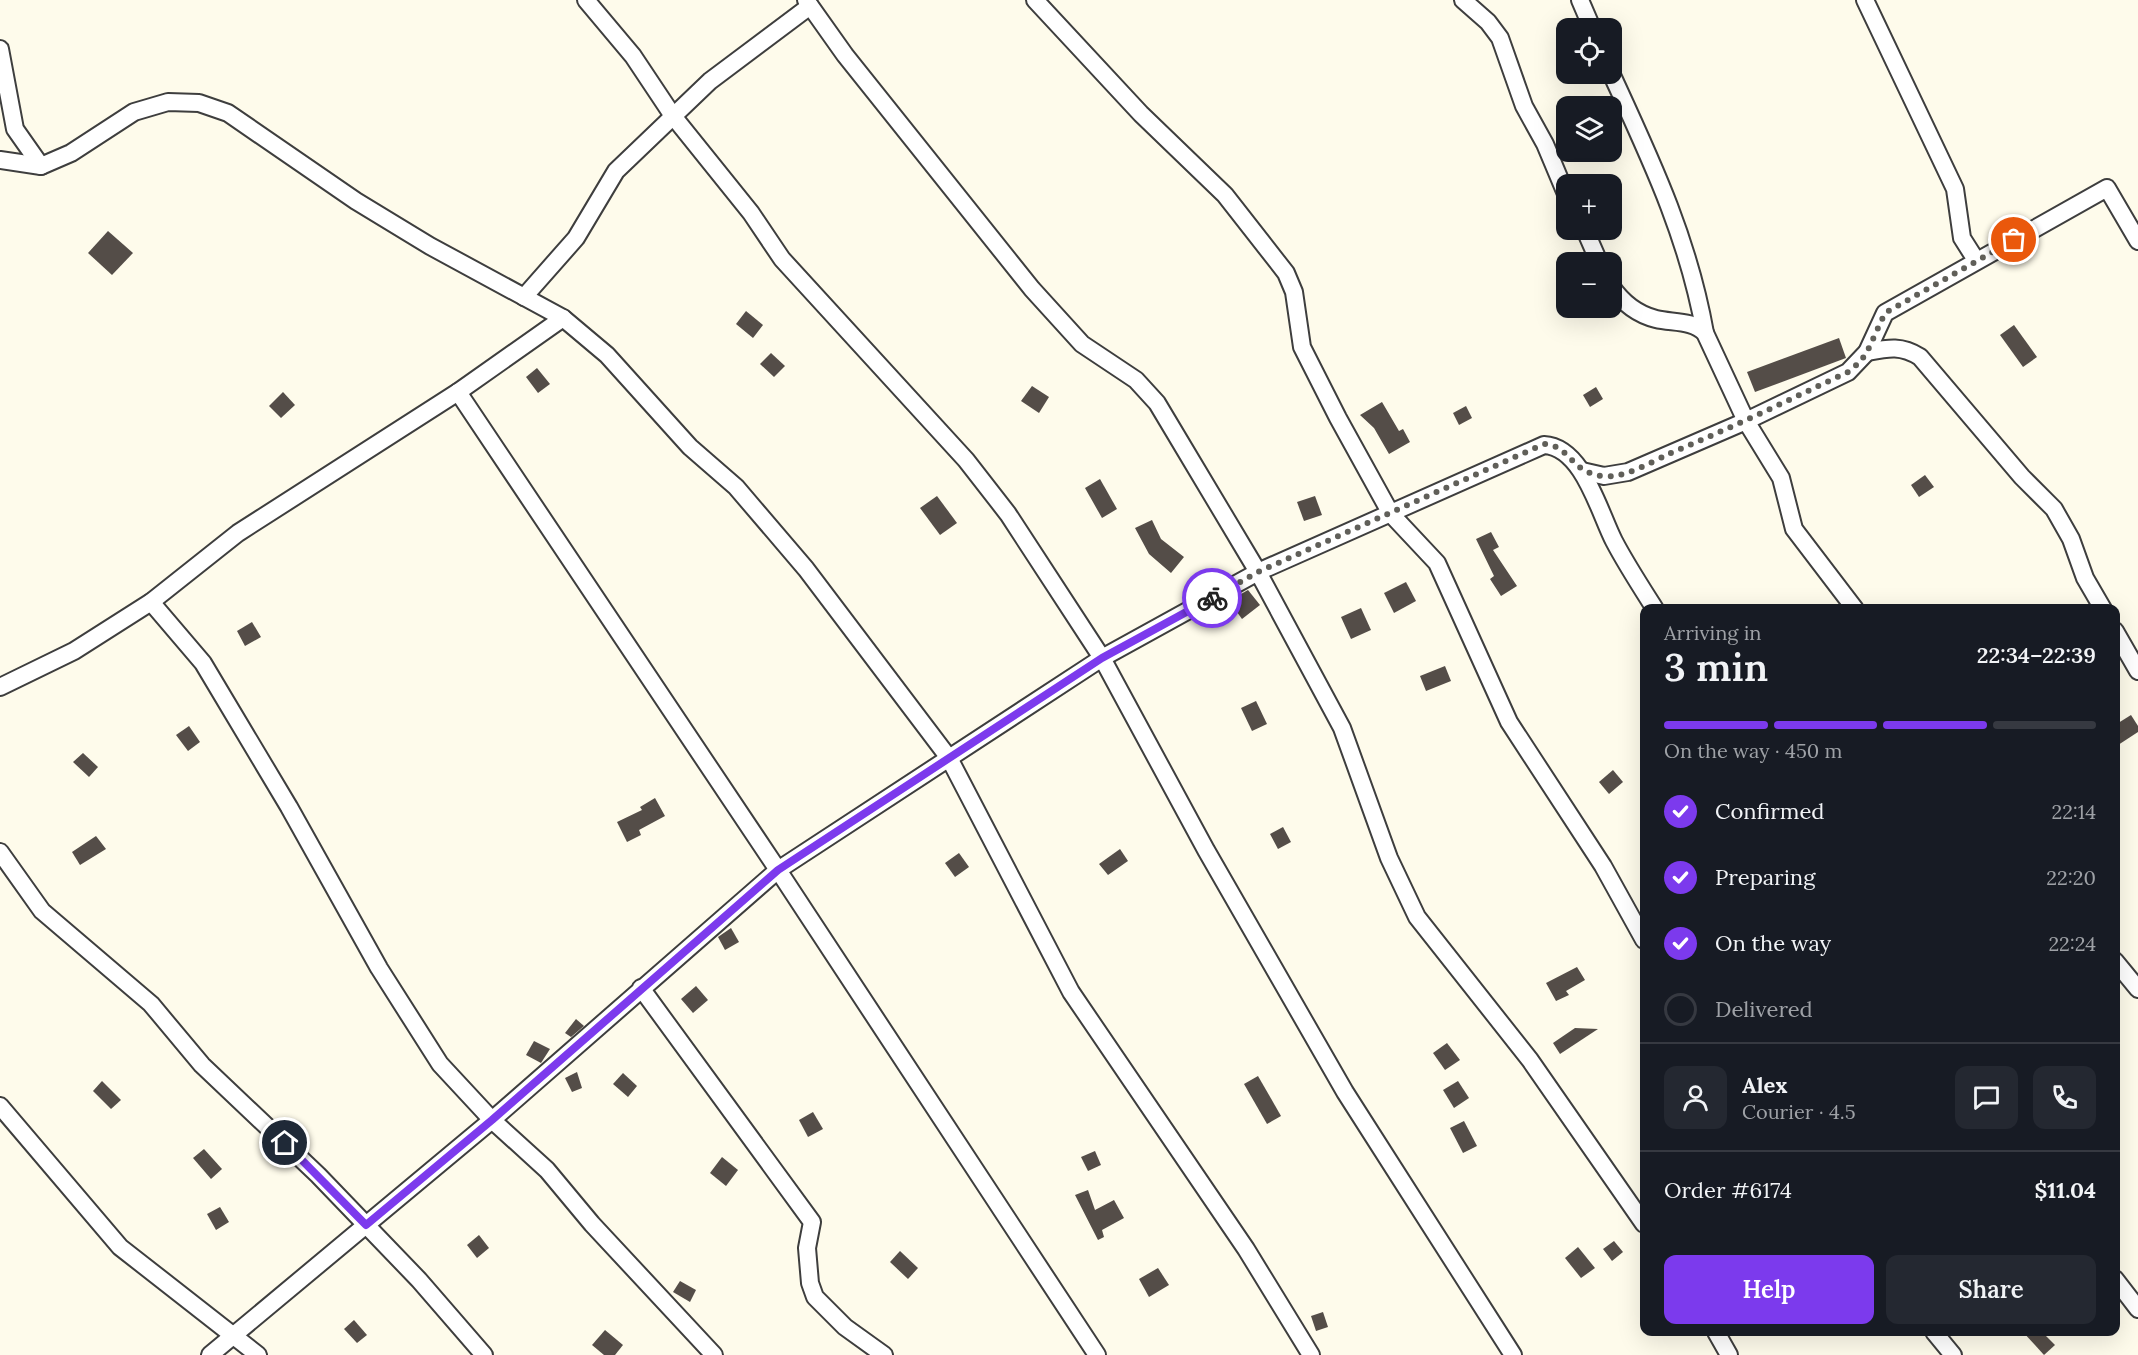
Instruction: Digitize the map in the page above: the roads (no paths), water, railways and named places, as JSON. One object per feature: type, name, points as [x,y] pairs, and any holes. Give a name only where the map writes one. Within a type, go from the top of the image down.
[{"type":"street","points":[[586,0],[633,56],[673,116],[751,213],[782,259],[966,460],[1008,514],[1102,658],[1206,850],[1345,1092],[1513,1355]]},
{"type":"street","points":[[1035,0],[1141,114],[1225,195],[1286,273],[1294,292],[1302,347],[1391,514],[1437,563],[1509,722],[1603,866],[1640,933]]},
{"type":"street","points":[[1462,0],[1488,22],[1500,38],[1524,106],[1545,144],[1558,174]]},
{"type":"street","points":[[1580,0],[1588,18]]},
{"type":"street","points":[[1865,0],[1955,189],[1962,237],[1976,260]]},
{"type":"street","points":[[524,297],[576,238],[616,171],[710,81],[808,3],[845,55],[1032,289],[1082,344],[1136,380],[1157,403],[1258,572],[1342,728],[1389,858],[1418,917],[1530,1060],[1640,1218]]},
{"type":"street","points":[[0,50],[15,129],[41,166]]},
{"type":"street","points":[[1616,84],[1665,189],[1683,239],[1705,333],[1746,421],[1781,478],[1794,529],[1851,604]]},
{"type":"street","points":[[0,160],[41,166],[71,153],[134,112],[168,102],[200,103],[228,113],[356,201],[430,246],[563,318],[608,355],[690,447],[736,487],[806,569],[949,758],[1071,992],[1246,1249],[1311,1355]]},
{"type":"street","points":[[1582,471],[1604,476],[1628,472],[1746,421],[1848,372],[1860,362],[1867,352],[1885,313],[2107,188],[2138,241]]},
{"type":"street","points":[[1622,302],[1654,318],[1692,324],[1705,333]]},
{"type":"street","points":[[0,687],[74,651],[151,602],[238,533],[458,392],[563,318]]},
{"type":"street","points":[[1867,352],[1895,346],[1906,348],[1920,357],[2022,477],[2054,509],[2071,539],[2085,578],[2100,604]]},
{"type":"street","points":[[458,392],[778,870],[1097,1355]]},
{"type":"street","points":[[210,1355],[492,1120],[778,870],[1102,658],[1258,572],[1544,444],[1554,445],[1563,451],[1582,471],[1615,542],[1652,604]]},
{"type":"street","points":[[151,602],[203,663],[289,807],[379,968],[440,1064],[492,1120],[547,1170],[592,1224],[714,1355]]},
{"type":"street","points":[[2120,640],[2138,671]]},
{"type":"street","points":[[0,852],[42,911],[151,1004],[202,1065],[318,1175],[419,1280],[484,1355]]},
{"type":"street","points":[[2120,968],[2138,989]]},
{"type":"street","points":[[641,988],[812,1222],[807,1248],[810,1282],[815,1297],[845,1327],[884,1355]]},
{"type":"street","points":[[0,1106],[120,1247],[258,1355]]},
{"type":"street","points":[[2120,1286],[2138,1310]]},
{"type":"street","points":[[1718,1336],[1729,1355]]},
{"type":"street","points":[[1937,1336],[1953,1355]]}]
